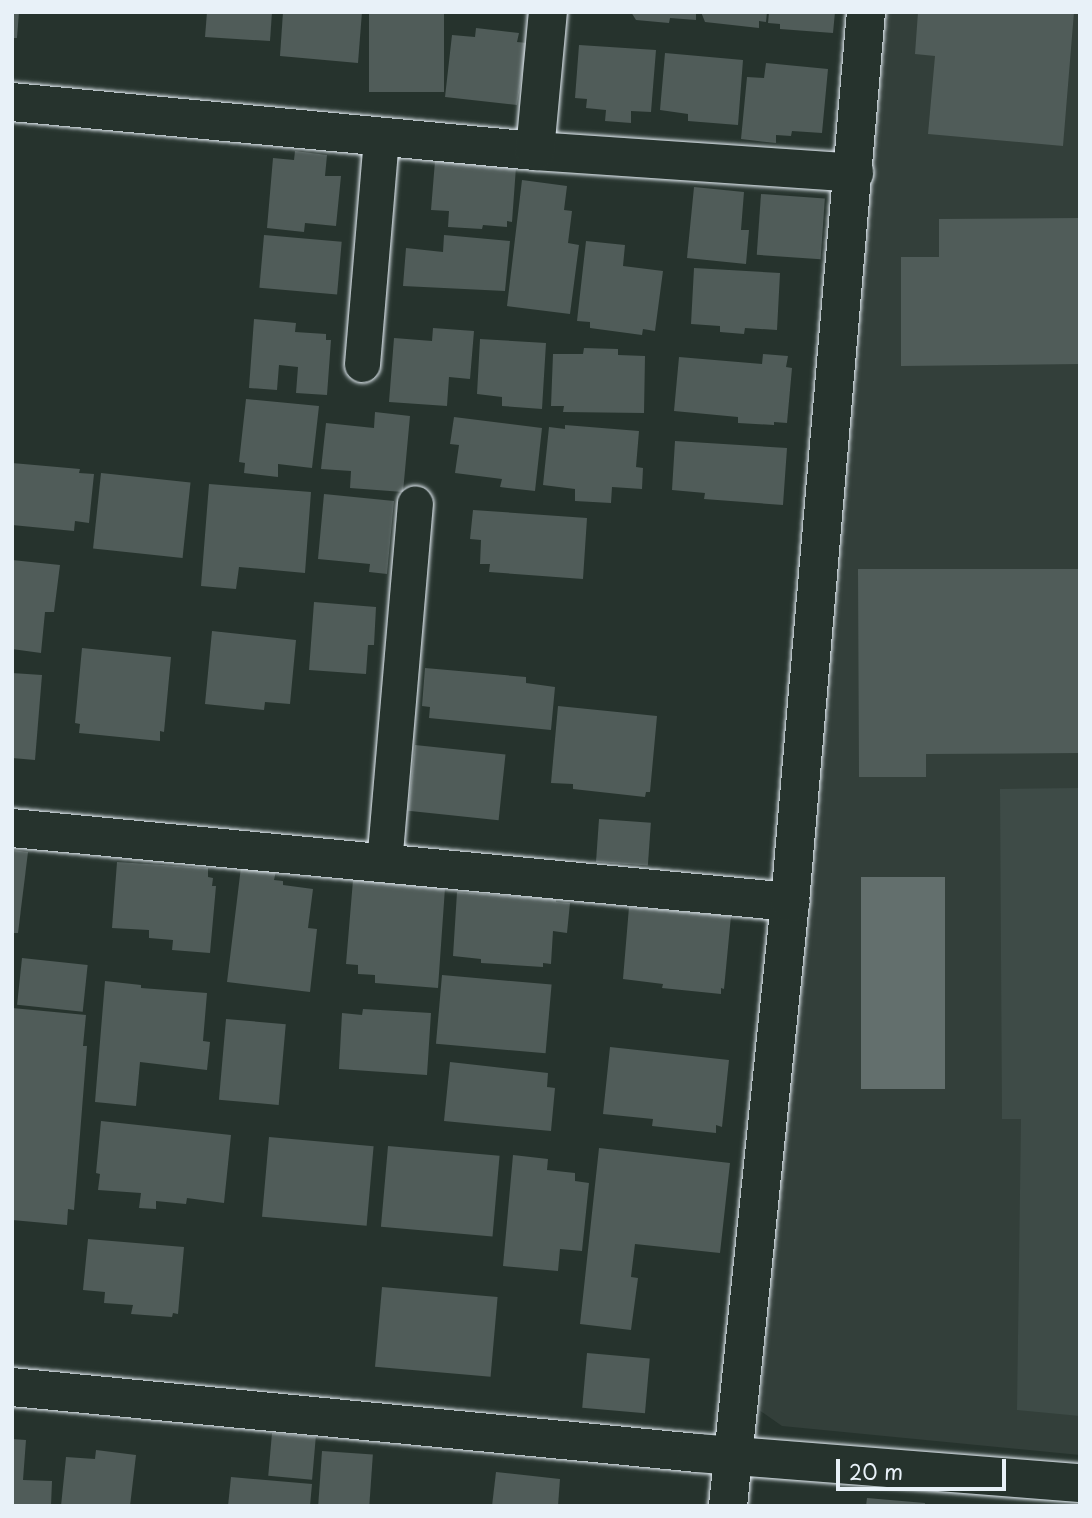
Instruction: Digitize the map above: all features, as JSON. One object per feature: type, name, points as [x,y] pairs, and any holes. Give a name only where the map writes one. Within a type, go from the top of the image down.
[{"type":"street","points":[[535,151],[548,12]]},
{"type":"street","points":[[728,1506],[790,902],[866,12]]},
{"type":"street","points":[[12,102],[535,151],[854,173]]},
{"type":"street","points":[[12,828],[790,902]]},
{"type":"street","points":[[12,1387],[733,1456],[1080,1483]]},
{"type":"lane","points":[[362,364],[381,138]]},
{"type":"lane","points":[[384,864],[415,503]]},
{"type":"shaded area","points":[[877,12],[1080,12],[1080,1455],[782,1426],[759,1410]]},
{"type":"shaded area","points":[[1080,788],[1080,1416],[1017,1410],[1021,1119],[1002,1119],[1000,789]]},
{"type":"shaded area","points":[[861,877],[945,877],[945,1089],[861,1089]]},
{"type":"building","points":[[12,12],[19,12],[17,38],[12,38]]},
{"type":"building","points":[[207,12],[272,12],[270,41],[205,37]]},
{"type":"building","points":[[283,12],[362,12],[358,63],[280,56]]},
{"type":"building","points":[[369,12],[444,12],[444,92],[369,92]]},
{"type":"building","points":[[631,12],[696,12],[696,20],[670,18],[669,23],[636,20]]},
{"type":"building","points":[[701,12],[767,12],[766,22],[759,21],[759,28],[705,22]]},
{"type":"building","points":[[769,12],[835,12],[833,33],[780,29],[780,24],[768,23]]},
{"type":"building","points":[[918,12],[1074,12],[1063,146],[928,134],[935,56],[915,54]]},
{"type":"building","points":[[476,28],[519,33],[517,42],[527,43],[517,105],[445,97],[452,35],[475,37]]},
{"type":"building","points":[[579,45],[656,50],[651,112],[631,111],[631,123],[605,121],[606,110],[586,108],[587,99],[575,98]]},
{"type":"building","points":[[665,53],[743,60],[738,125],[688,121],[688,114],[660,110]]},
{"type":"building","points":[[766,63],[828,69],[822,133],[792,131],[791,136],[776,135],[776,143],[741,139],[747,77],[764,78]]},
{"type":"building","points":[[295,151],[327,155],[325,176],[341,176],[336,226],[305,223],[304,232],[267,228],[273,158],[294,160]]},
{"type":"building","points":[[435,161],[516,167],[512,222],[507,221],[507,227],[483,225],[482,229],[448,227],[449,211],[431,210]]},
{"type":"building","points":[[522,180],[567,186],[564,210],[572,211],[568,243],[579,245],[570,314],[507,306]]},
{"type":"building","points":[[694,187],[744,192],[741,230],[749,230],[746,264],[687,258]]},
{"type":"building","points":[[761,194],[825,198],[821,259],[757,255]]},
{"type":"building","points":[[1080,218],[1080,364],[901,366],[901,257],[939,257],[939,219]]},
{"type":"building","points":[[264,235],[342,242],[337,295],[259,288]]},
{"type":"building","points":[[444,235],[510,241],[505,291],[403,286],[406,248],[443,252]]},
{"type":"building","points":[[586,241],[625,245],[623,266],[663,271],[655,331],[643,329],[642,335],[590,328],[590,322],[577,321]]},
{"type":"building","points":[[694,268],[780,273],[777,330],[745,328],[744,334],[720,332],[720,326],[691,324]]},
{"type":"building","points":[[254,319],[296,323],[295,332],[326,334],[326,340],[331,340],[327,395],[296,393],[298,367],[279,365],[277,390],[249,388]]},
{"type":"building","points":[[433,328],[474,331],[470,379],[449,377],[447,406],[389,402],[394,338],[432,341]]},
{"type":"building","points":[[480,339],[546,343],[542,409],[502,406],[502,397],[477,394]]},
{"type":"building","points":[[584,348],[618,349],[618,355],[645,356],[644,413],[563,412],[564,406],[551,406],[553,354],[583,354]]},
{"type":"building","points":[[763,354],[788,356],[786,367],[792,368],[787,423],[738,423],[738,417],[674,411],[679,357],[762,364]]},
{"type":"building","points":[[246,399],[319,406],[312,468],[278,464],[278,477],[244,473],[245,463],[239,462]]},
{"type":"building","points":[[375,412],[410,416],[403,492],[350,488],[351,471],[321,469],[326,423],[374,428]]},
{"type":"building","points":[[454,417],[542,428],[535,491],[500,487],[502,479],[455,473],[459,445],[450,444]]},
{"type":"building","points":[[565,425],[639,431],[636,467],[643,468],[642,489],[612,487],[611,503],[575,501],[575,489],[543,485],[549,427],[565,429]]},
{"type":"building","points":[[675,441],[787,448],[783,505],[704,499],[705,493],[672,490]]},
{"type":"building","points":[[12,463],[80,469],[79,473],[94,474],[89,523],[75,521],[74,531],[12,525]]},
{"type":"building","points":[[101,473],[191,482],[183,558],[93,549]]},
{"type":"building","points":[[209,484],[311,492],[305,573],[239,567],[236,589],[201,586]]},
{"type":"building","points":[[324,494],[394,501],[387,574],[369,572],[370,564],[318,559]]},
{"type":"building","points":[[473,510],[587,518],[583,579],[489,572],[490,564],[480,564],[481,540],[470,539]]},
{"type":"building","points":[[12,560],[60,565],[54,612],[45,612],[41,653],[12,649]]},
{"type":"building","points":[[858,569],[1080,569],[1080,753],[926,754],[926,777],[859,777]]},
{"type":"building","points":[[314,602],[376,607],[374,645],[368,645],[366,674],[309,670]]},
{"type":"building","points":[[212,631],[296,640],[290,704],[265,702],[264,710],[205,704]]},
{"type":"building","points":[[82,648],[171,657],[164,732],[160,731],[160,741],[79,733],[80,724],[75,723]]},
{"type":"building","points":[[425,668],[526,677],[526,683],[555,687],[551,730],[429,718],[430,707],[422,706]]},
{"type":"building","points":[[12,673],[42,675],[35,760],[12,758]]},
{"type":"building","points":[[558,706],[657,716],[650,792],[646,792],[645,797],[573,789],[573,784],[551,783]]},
{"type":"building","points":[[415,745],[506,755],[499,820],[408,811]]},
{"type":"building","points":[[599,819],[651,823],[648,866],[596,862]]},
{"type":"building","points":[[12,850],[28,852],[18,933],[12,933]]},
{"type":"building","points":[[117,862],[208,868],[208,877],[213,878],[212,886],[216,886],[210,953],[172,950],[173,940],[149,938],[149,930],[112,928]]},
{"type":"building","points":[[241,867],[276,871],[274,880],[283,881],[283,885],[313,889],[308,928],[317,929],[310,992],[227,982]]},
{"type":"building","points":[[353,880],[445,888],[438,988],[375,983],[375,975],[358,974],[358,965],[346,964]]},
{"type":"building","points":[[457,892],[556,899],[556,902],[570,903],[567,933],[553,931],[551,964],[543,963],[543,967],[481,963],[481,959],[453,956]]},
{"type":"building","points":[[629,907],[731,916],[724,989],[721,988],[721,994],[662,988],[663,984],[623,979]]},
{"type":"building","points":[[22,958],[88,965],[83,1012],[17,1005]]},
{"type":"building","points":[[442,975],[552,985],[546,1053],[436,1044]]},
{"type":"building","points":[[105,981],[141,985],[141,988],[207,993],[203,1041],[210,1042],[207,1070],[140,1062],[136,1106],[95,1102]]},
{"type":"building","points":[[12,1008],[86,1015],[83,1046],[87,1046],[74,1210],[68,1209],[67,1225],[12,1220]]},
{"type":"building","points":[[363,1009],[431,1013],[427,1075],[339,1069],[342,1013],[362,1015]]},
{"type":"building","points":[[226,1019],[286,1024],[279,1105],[219,1100]]},
{"type":"building","points":[[610,1047],[729,1060],[722,1127],[716,1125],[716,1133],[652,1126],[653,1119],[603,1114]]},
{"type":"building","points":[[450,1062],[548,1073],[547,1087],[555,1088],[551,1131],[444,1121]]},
{"type":"building","points":[[101,1121],[231,1135],[224,1203],[187,1198],[186,1204],[156,1201],[156,1209],[139,1208],[141,1193],[98,1190],[100,1174],[96,1173]]},
{"type":"building","points":[[269,1137],[374,1146],[367,1226],[262,1217]]},
{"type":"building","points":[[388,1146],[500,1156],[493,1236],[381,1227]]},
{"type":"building","points":[[599,1148],[730,1163],[720,1253],[635,1244],[631,1277],[638,1278],[631,1330],[580,1324]]},
{"type":"building","points":[[513,1155],[548,1159],[547,1170],[575,1173],[575,1181],[589,1183],[582,1251],[560,1249],[558,1271],[503,1266]]},
{"type":"building","points":[[88,1239],[184,1247],[178,1314],[173,1313],[172,1317],[131,1314],[133,1305],[104,1303],[105,1292],[83,1290]]},
{"type":"building","points":[[382,1287],[498,1297],[491,1377],[375,1367]]},
{"type":"building","points":[[587,1353],[650,1358],[645,1413],[582,1408]]},
{"type":"building","points":[[272,1433],[316,1437],[312,1480],[268,1476]]},
{"type":"building","points":[[12,1439],[26,1440],[23,1480],[52,1481],[51,1506],[12,1506]]},
{"type":"building","points":[[96,1450],[136,1455],[130,1506],[61,1506],[66,1457],[95,1459]]},
{"type":"building","points":[[322,1451],[373,1455],[369,1506],[318,1506]]},
{"type":"building","points":[[496,1472],[560,1479],[558,1506],[492,1506]]},
{"type":"building","points":[[231,1477],[312,1484],[310,1506],[228,1506]]},
{"type":"building","points":[[867,1498],[925,1503],[925,1506],[866,1506]]}]
